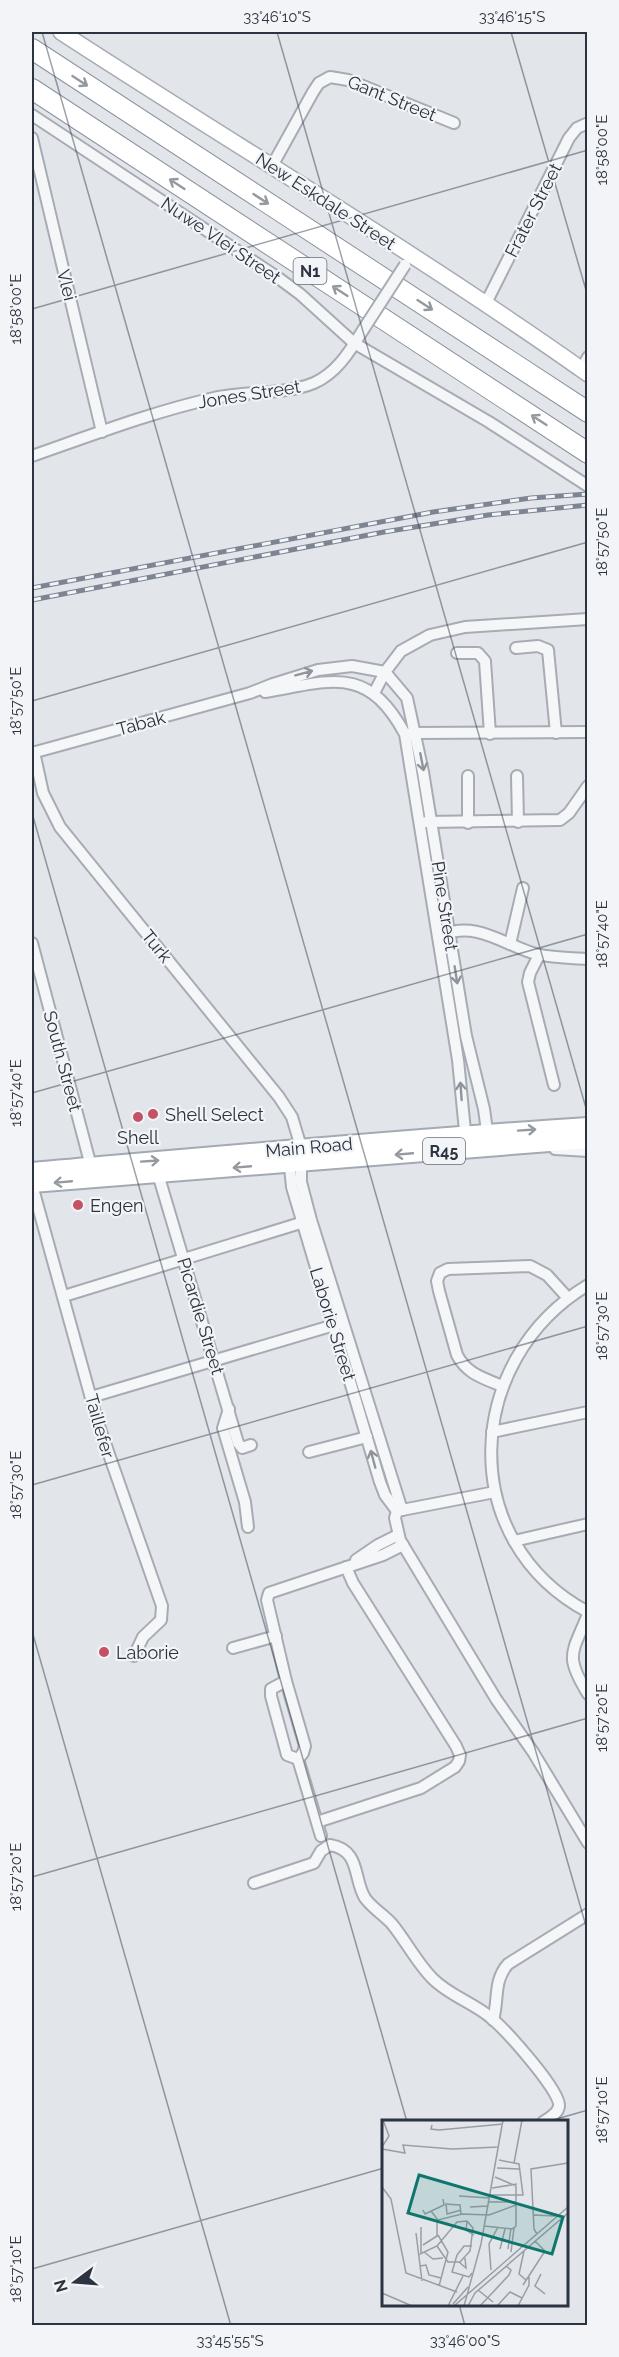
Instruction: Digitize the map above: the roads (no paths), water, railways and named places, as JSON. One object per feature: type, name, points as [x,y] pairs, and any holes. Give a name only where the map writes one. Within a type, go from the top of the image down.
[{"type":"highway","name":"N1","points":[[32,49],[588,412]]},
{"type":"highway","name":"N1","points":[[32,89],[588,453]]},
{"type":"main road","name":"Main Road","points":[[32,1185],[93,1172],[238,1154],[466,1142],[588,1126]]},
{"type":"main road","name":"Main Road","points":[[488,1140],[527,1145],[588,1140]]},
{"type":"main road","name":"Main Road","points":[[32,1171],[158,1174],[295,1150]]},
{"type":"street","name":"New Eskdale Street","points":[[61,32],[196,120],[272,166],[408,260],[586,367]]},
{"type":"street","name":"Gant Street","points":[[272,166],[313,92],[319,83],[330,77],[348,80],[454,123]]},
{"type":"street","name":"Nuwe Vlei Street","points":[[32,115],[277,277],[306,299],[354,344],[489,422],[588,486]]},
{"type":"street","name":"Frater Street","points":[[485,305],[569,138],[577,128],[588,123]]},
{"type":"street","name":"Vlei","points":[[32,138],[102,432]]},
{"type":"street","name":"Jones Street","points":[[32,456],[197,402],[233,394],[293,388],[313,383],[339,364],[408,260]]},
{"type":"street","points":[[374,693],[385,672],[407,646],[430,635],[465,627],[588,619]]},
{"type":"street","points":[[516,648],[538,646],[548,650],[556,733]]},
{"type":"street","points":[[457,653],[478,652],[485,661],[490,734]]},
{"type":"street","name":"Tabak","points":[[33,753],[250,693],[294,676],[339,666],[365,667],[385,672]]},
{"type":"street","name":"Pine Street","points":[[385,672],[407,698],[426,822],[449,932],[466,1036],[484,1109],[488,1140]]},
{"type":"street","name":"Tabak","points":[[250,693],[326,681],[342,682],[374,693]]},
{"type":"street","name":"Pine Street","points":[[374,693],[411,733]]},
{"type":"street","points":[[411,733],[588,732]]},
{"type":"street","name":"Turk","points":[[33,753],[42,793],[60,827],[279,1097],[292,1117],[295,1150]]},
{"type":"street","points":[[468,776],[468,823]]},
{"type":"street","points":[[517,776],[518,822]]},
{"type":"street","points":[[426,822],[560,820],[569,813],[588,786]]},
{"type":"street","name":"Pine Street","points":[[426,822],[438,937],[458,1060],[466,1142]]},
{"type":"street","points":[[510,944],[523,888]]},
{"type":"street","points":[[438,937],[449,932],[476,931],[539,955],[588,959]]},
{"type":"street","name":"South Street","points":[[32,943],[93,1172]]},
{"type":"street","points":[[539,955],[530,972],[528,982],[554,1085]]},
{"type":"street","name":"Main Road","points":[[527,1145],[588,1151]]},
{"type":"street","name":"Laborie Street","points":[[295,1150],[307,1221],[369,1431],[382,1490],[400,1510]]},
{"type":"street","name":"Picardie Street","points":[[158,1174],[239,1446],[243,1448],[251,1446]]},
{"type":"street","name":"Taillefer","points":[[32,1185],[114,1473],[162,1605],[160,1620],[143,1637],[134,1656]]},
{"type":"street","points":[[64,1296],[307,1221]]},
{"type":"street","points":[[502,1386],[474,1375],[461,1363],[439,1291],[437,1281],[440,1273],[448,1269],[530,1266],[547,1275],[567,1297]]},
{"type":"street","points":[[588,1285],[567,1297],[527,1340],[514,1360],[502,1386],[492,1432],[490,1458],[495,1492],[514,1541],[538,1576],[552,1590],[588,1613],[571,1659],[576,1674],[588,1694]]},
{"type":"street","points":[[92,1397],[339,1324]]},
{"type":"street","points":[[229,1409],[224,1428],[245,1502],[248,1527]]},
{"type":"street","points":[[492,1432],[588,1412]]},
{"type":"street","points":[[309,1452],[369,1431]]},
{"type":"street","points":[[495,1492],[400,1510],[395,1518],[401,1540],[496,1699],[533,1752],[588,1843]]},
{"type":"street","points":[[514,1541],[588,1524]]},
{"type":"street","points":[[298,1759],[303,1753],[304,1746],[267,1600],[269,1593],[383,1555],[401,1540]]},
{"type":"street","points":[[317,1822],[415,1791],[455,1767],[460,1755],[352,1583],[346,1567]]},
{"type":"street","points":[[233,1648],[276,1636]]},
{"type":"street","points":[[286,1681],[271,1689],[270,1696],[287,1755],[298,1759]]},
{"type":"street","points":[[298,1759],[321,1836]]},
{"type":"street","points":[[254,1882],[314,1863],[321,1851],[330,1845],[339,1846],[353,1861],[364,1897],[390,1922],[433,1979],[493,2020],[541,2073],[556,2094],[559,2104],[554,2115],[545,2120]]},
{"type":"street","points":[[493,2020],[496,2008],[496,1988],[501,1972],[508,1964],[588,1914]]},
{"type":"railway","points":[[32,588],[433,512],[531,498],[588,494]]},
{"type":"railway","points":[[32,600],[384,532],[488,515],[588,505]]},
{"type":"place","name":"Shell Select","points":[[153,1114]]},
{"type":"place","name":"Shell","points":[[138,1117]]},
{"type":"place","name":"Engen","points":[[78,1205]]},
{"type":"place","name":"Laborie","points":[[104,1652]]}]
